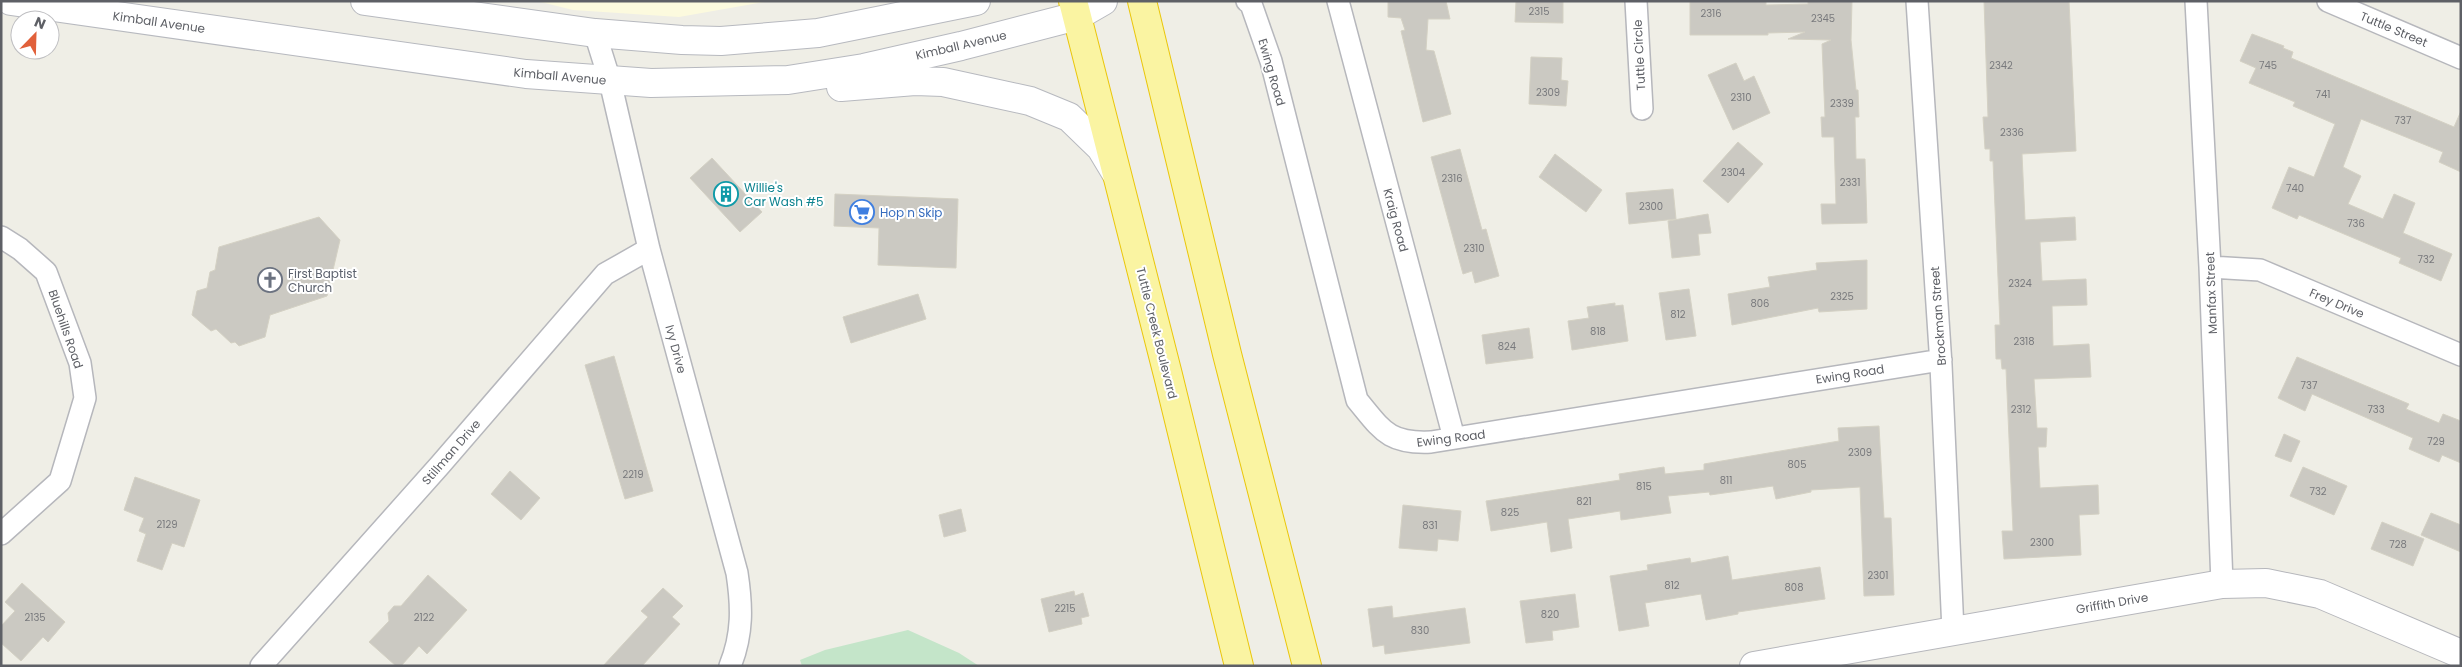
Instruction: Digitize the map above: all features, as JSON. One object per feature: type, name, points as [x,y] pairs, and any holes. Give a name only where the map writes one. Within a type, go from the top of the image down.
[{"type":"highway","points":[[1142,1],[1227,354],[1307,666]]},
{"type":"highway","name":"Tuttle Creek Boulevard","points":[[1075,9],[1238,666]]},
{"type":"main road","name":"Kimball Avenue","points":[[11,1],[526,74],[651,83],[788,80],[864,68],[961,46],[1103,1]]},
{"type":"main road","points":[[365,1],[595,33],[682,40],[758,38],[818,32],[976,1]]},
{"type":"main road","points":[[788,80],[839,88],[915,80],[943,82],[1030,101],[1069,117],[1101,148],[1116,174]]},
{"type":"main road","name":"Griffith Drive","points":[[1754,666],[2222,584],[2266,583],[2320,594],[2461,654]]},
{"type":"street","name":"Ewing Road","points":[[1247,1],[1251,4],[1271,61],[1357,400],[1386,434],[1410,443],[1454,438],[1941,360]]},
{"type":"street","name":"Kraig Road","points":[[1338,1],[1454,438]]},
{"type":"street","name":"Tuttle Circle","points":[[1636,1],[1642,108]]},
{"type":"street","name":"Brockman Street","points":[[1917,1],[1941,360],[1953,631]]},
{"type":"street","name":"Manfax Street","points":[[2196,1],[2210,267],[2222,584]]},
{"type":"street","name":"Tuttle Street","points":[[2328,1],[2461,58]]},
{"type":"street","name":"Ivy Drive","points":[[595,33],[610,81],[649,248],[737,573],[742,606],[741,626],[737,649],[730,666]]},
{"type":"street","name":"Bluehills Road","points":[[1,238],[20,249],[46,272],[80,363],[85,398],[60,481],[1,534]]},
{"type":"street","name":"Stillman Drive","points":[[261,666],[605,274],[649,248]]},
{"type":"street","name":"Frey Drive","points":[[2210,267],[2260,270],[2461,355]]},
{"type":"shaded area","points":[[537,1],[770,1],[679,17],[573,10]]},
{"type":"green space","points":[[908,630],[959,653],[979,666],[802,666],[800,660],[825,650]]},
{"type":"building","points":[[1388,1],[1446,1],[1450,19],[1428,19],[1426,50],[1434,51],[1451,114],[1423,122],[1401,31],[1405,30],[1401,18],[1388,17]]},
{"type":"building","points":[[1516,1],[1563,1],[1563,23],[1515,22]]},
{"type":"building","points":[[1690,1],[1766,1],[1766,5],[1808,4],[1808,1],[1852,1],[1851,40],[1856,90],[1858,90],[1859,117],[1855,117],[1856,159],[1865,159],[1867,223],[1822,224],[1821,204],[1836,204],[1834,137],[1822,137],[1821,117],[1825,117],[1822,44],[1831,40],[1788,39],[1805,32],[1768,33],[1768,35],[1690,35]]},
{"type":"building","points":[[1984,1],[2069,1],[2076,151],[2022,154],[2025,220],[2075,217],[2076,240],[2040,242],[2042,281],[2086,279],[2087,305],[2052,306],[2053,346],[2089,344],[2091,377],[2034,379],[2037,428],[2047,428],[2046,447],[2038,447],[2040,488],[2098,485],[2099,514],[2079,515],[2081,555],[2004,559],[2002,531],[2013,531],[2006,369],[2002,369],[2001,359],[1996,359],[1995,325],[2000,325],[1993,161],[1990,161],[1990,149],[1985,149],[1983,117],[1988,117]]},
{"type":"building","points":[[2252,34],[2284,46],[2283,48],[2293,52],[2291,58],[2454,127],[2461,111],[2461,172],[2439,162],[2443,152],[2361,119],[2343,167],[2361,176],[2348,204],[2383,219],[2394,194],[2415,203],[2403,233],[2452,254],[2441,281],[2399,263],[2401,258],[2299,215],[2297,219],[2272,208],[2289,167],[2314,177],[2335,124],[2293,106],[2295,102],[2249,83],[2256,68],[2240,61]]},
{"type":"building","points":[[1531,57],[1562,58],[1561,80],[1568,81],[1566,106],[1529,104]]},
{"type":"building","points":[[1736,63],[1744,81],[1754,76],[1770,113],[1733,130],[1708,75]]},
{"type":"building","points":[[1738,142],[1763,164],[1728,203],[1703,181]]},
{"type":"building","points":[[1460,149],[1482,230],[1486,229],[1499,276],[1475,283],[1472,271],[1463,274],[1431,157]]},
{"type":"building","points":[[1555,154],[1602,190],[1586,212],[1539,177]]},
{"type":"building","name":"Willie's Car Wash #5","points":[[712,158],[762,212],[740,232],[690,178]]},
{"type":"building","points":[[1673,189],[1676,219],[1629,224],[1626,193]]},
{"type":"building","points":[[835,194],[958,199],[956,268],[878,265],[879,228],[834,226]]},
{"type":"building","points":[[1708,214],[1711,233],[1698,234],[1700,255],[1672,258],[1668,221]]},
{"type":"building","name":"First Baptist Church","points":[[319,217],[340,240],[327,296],[270,315],[265,337],[239,346],[235,342],[231,343],[216,329],[211,331],[192,315],[197,291],[207,288],[210,272],[215,270],[219,247]]},
{"type":"building","points":[[1867,260],[1867,309],[1819,312],[1818,308],[1732,325],[1728,294],[1770,287],[1768,277],[1817,270],[1816,263]]},
{"type":"building","points":[[1689,289],[1696,336],[1666,340],[1659,293]]},
{"type":"building","points":[[918,294],[926,319],[851,343],[843,317]]},
{"type":"building","points":[[1615,303],[1615,306],[1623,305],[1628,341],[1572,350],[1568,321],[1589,318],[1587,307]]},
{"type":"building","points":[[1529,328],[1533,358],[1486,364],[1482,335]]},
{"type":"building","points":[[614,356],[653,491],[625,499],[585,365]]},
{"type":"building","points":[[2297,357],[2409,404],[2406,409],[2439,423],[2443,414],[2461,421],[2461,463],[2442,455],[2439,462],[2409,449],[2413,438],[2312,394],[2305,411],[2278,398]]},
{"type":"building","points":[[1879,426],[1884,518],[1891,518],[1894,595],[1864,596],[1860,487],[1811,490],[1811,492],[1776,499],[1773,486],[1710,495],[1709,492],[1668,496],[1671,513],[1621,520],[1620,511],[1568,519],[1572,548],[1551,552],[1547,522],[1491,531],[1486,501],[1620,480],[1619,474],[1664,467],[1665,474],[1704,470],[1704,464],[1839,441],[1838,428]]},
{"type":"building","points":[[2284,434],[2300,441],[2291,462],[2275,456]]},
{"type":"building","points":[[2303,467],[2347,486],[2334,515],[2290,496]]},
{"type":"building","points":[[510,471],[540,498],[521,520],[491,494]]},
{"type":"building","points":[[135,477],[200,500],[184,547],[172,543],[162,570],[137,561],[146,534],[139,531],[144,518],[124,510]]},
{"type":"building","points":[[1403,505],[1461,511],[1458,541],[1438,539],[1437,551],[1399,548]]},
{"type":"building","points":[[961,509],[966,531],[944,537],[939,515]]},
{"type":"building","points":[[2431,513],[2461,525],[2461,552],[2421,535]]},
{"type":"building","points":[[2382,522],[2424,539],[2413,566],[2371,549]]},
{"type":"building","points":[[1728,556],[1732,580],[1820,567],[1825,599],[1738,612],[1738,614],[1706,620],[1701,594],[1645,603],[1649,626],[1619,631],[1610,576],[1648,570],[1647,565],[1690,558],[1691,563]]},
{"type":"building","points":[[428,575],[467,610],[427,654],[419,646],[401,666],[396,666],[369,642],[389,621],[388,613],[394,606],[401,606]]},
{"type":"building","points":[[22,583],[65,622],[48,642],[43,637],[21,661],[1,643],[1,626],[15,611],[5,602]]},
{"type":"building","points":[[663,588],[683,606],[672,617],[680,624],[642,666],[603,666],[648,617],[641,611]]},
{"type":"building","points":[[1074,591],[1075,596],[1083,593],[1089,616],[1081,618],[1082,624],[1049,632],[1041,599]]},
{"type":"building","points":[[1575,594],[1579,627],[1552,631],[1553,640],[1526,643],[1520,601]]},
{"type":"building","points":[[1392,606],[1393,618],[1465,608],[1470,643],[1385,654],[1384,645],[1373,647],[1368,609]]},
{"type":"place","name":"Willie's Car Wash #5","points":[[726,194]]},
{"type":"place","name":"Hop n Skip","points":[[862,212]]},
{"type":"place","name":"First Baptist Church","points":[[270,280]]}]
